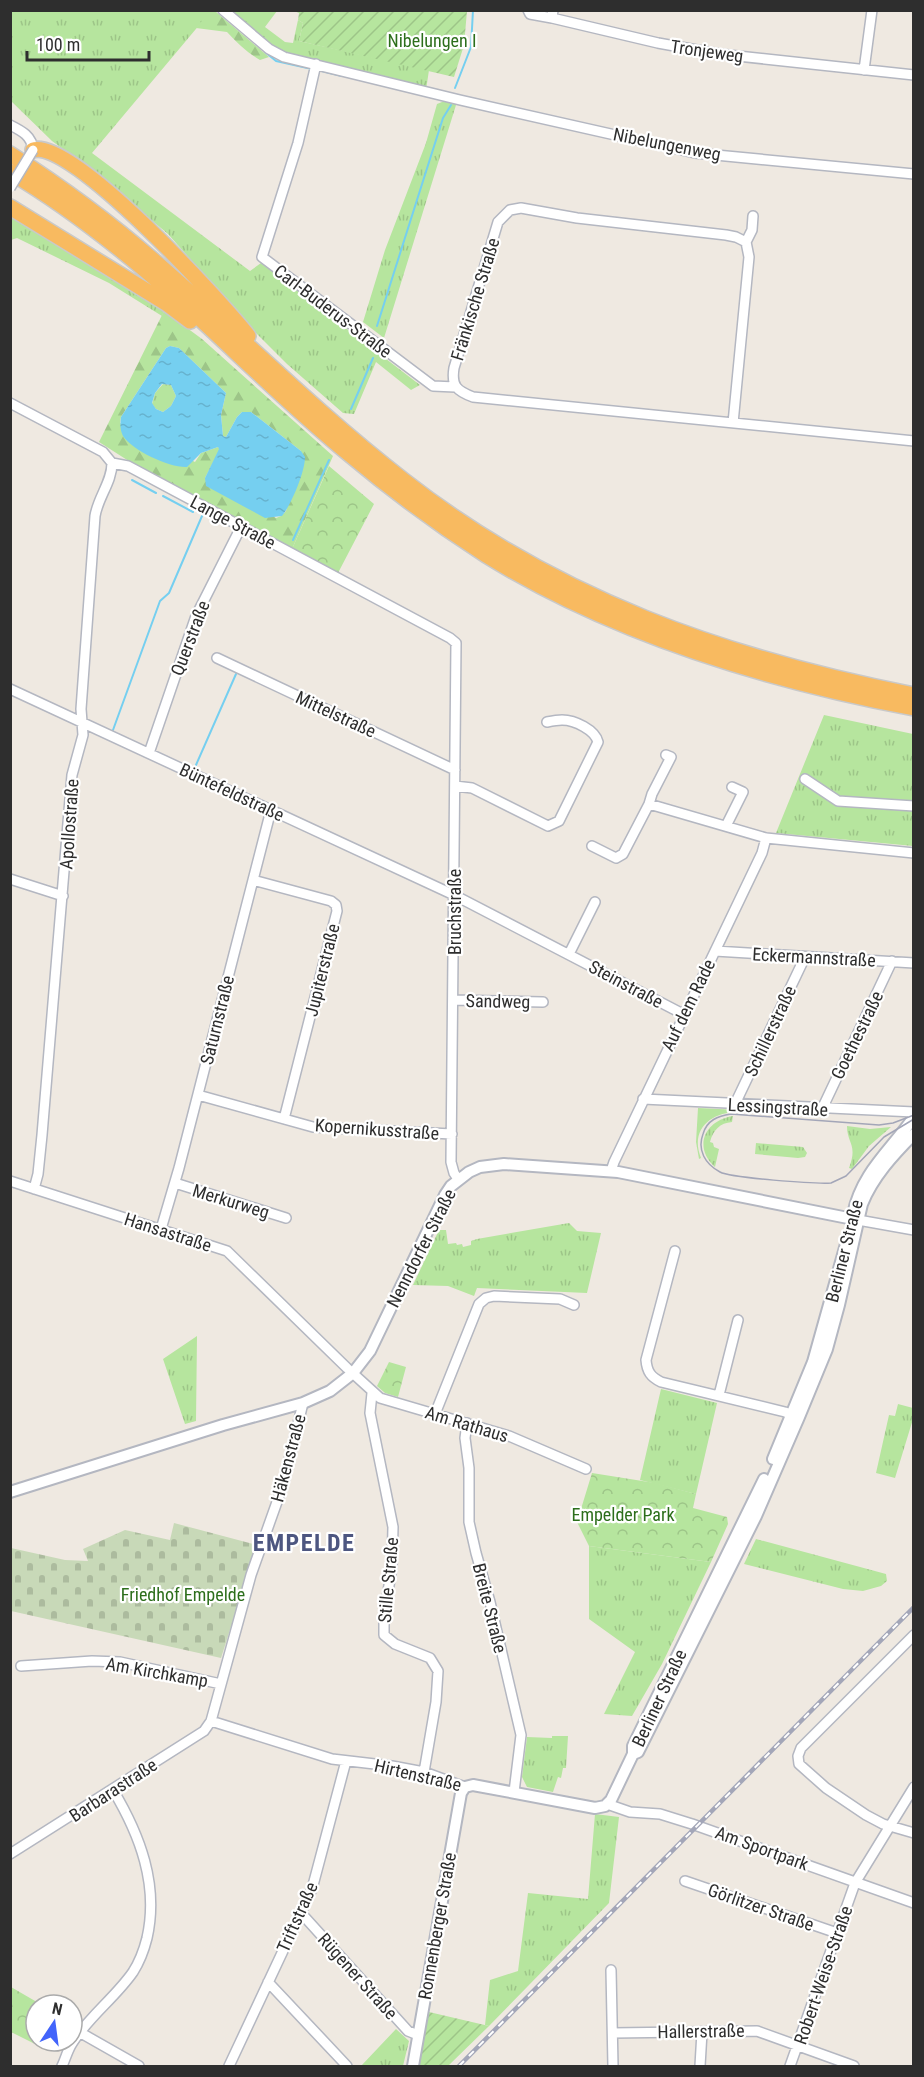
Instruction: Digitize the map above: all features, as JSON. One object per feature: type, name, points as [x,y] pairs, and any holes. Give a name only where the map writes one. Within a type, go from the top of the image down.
[{"type":"highway","points":[[33,150],[42,148],[92,178],[149,228],[234,318],[276,371]]},
{"type":"highway","points":[[10,154],[99,215],[152,259],[317,410],[428,500],[492,543],[559,580],[643,619],[689,636],[820,674],[914,695]]},
{"type":"highway","points":[[10,172],[42,191],[105,237],[174,295],[348,453],[418,509],[488,556],[553,591],[638,630],[685,648],[828,690],[914,708]]},
{"type":"highway","points":[[10,207],[166,303],[243,360]]},
{"type":"street","points":[[224,10],[275,52],[284,57],[316,64]]},
{"type":"street","name":"Tronjeweg","points":[[528,10],[530,14],[553,14],[658,43],[719,54],[914,75]]},
{"type":"street","points":[[864,70],[872,10]]},
{"type":"street","name":"Nibelungenweg","points":[[316,64],[460,100],[695,153],[914,174]]},
{"type":"street","name":"Carl-Buderus-Straße","points":[[316,64],[298,142],[262,257],[433,386],[455,387]]},
{"type":"street","points":[[10,125],[28,137],[33,150],[10,188]]},
{"type":"street","name":"Fränkische Straße","points":[[746,242],[726,235],[588,220],[521,208],[510,210],[498,222],[454,368],[452,380],[455,387],[473,397],[914,441]]},
{"type":"street","points":[[733,423],[749,257],[746,242],[752,230],[753,216]]},
{"type":"street","name":"Lange Straße","points":[[10,403],[103,452],[112,463],[128,466],[456,643]]},
{"type":"street","name":"Apollostraße","points":[[34,1189],[42,1135],[72,775],[83,735],[81,709],[95,516],[99,500],[110,478],[112,463]]},
{"type":"street","name":"Querstraße","points":[[149,753],[196,616],[241,527]]},
{"type":"street","name":"Bruchstraße","points":[[456,643],[451,1162],[458,1179]]},
{"type":"street","name":"Mittelstraße","points":[[217,658],[455,770]]},
{"type":"street","name":"Büntefeldstraße","points":[[10,689],[454,895]]},
{"type":"street","points":[[455,786],[472,788],[548,826],[559,821],[598,742],[596,735],[582,726],[564,719],[548,722]]},
{"type":"street","points":[[592,846],[616,858],[623,854],[671,757],[666,755]]},
{"type":"street","points":[[805,779],[838,801],[914,806]]},
{"type":"street","points":[[726,826],[743,792],[732,786]]},
{"type":"street","points":[[649,804],[766,838],[914,853]]},
{"type":"street","name":"Saturnstraße","points":[[161,1229],[175,1184],[271,810]]},
{"type":"street","name":"Auf dem Rade","points":[[611,1171],[683,1014],[762,853],[766,838]]},
{"type":"street","points":[[10,879],[63,896]]},
{"type":"street","name":"Jupiterstraße","points":[[254,880],[331,901],[336,904],[337,911],[284,1119]]},
{"type":"street","name":"Steinstraße","points":[[454,895],[683,1014]]},
{"type":"street","name":"Steinstraße","points":[[569,954],[595,902]]},
{"type":"street","name":"Eckermannstraße","points":[[715,951],[914,963]]},
{"type":"street","name":"Schillerstraße","points":[[735,1104],[805,957]]},
{"type":"street","name":"Goethestraße","points":[[822,1109],[892,961]]},
{"type":"street","name":"Sandweg","points":[[453,1000],[543,1002]]},
{"type":"street","name":"Kopernikusstraße","points":[[198,1095],[313,1127],[452,1134]]},
{"type":"street","name":"Lessingstraße","points":[[643,1099],[914,1112]]},
{"type":"street","name":"Berliner Straße","points":[[607,1804],[633,1754],[638,1752],[736,1555],[826,1349],[839,1305],[858,1192],[865,1179],[914,1117]]},
{"type":"street","name":"Berliner Straße","points":[[855,1220],[868,1190],[885,1166],[914,1134]]},
{"type":"street","name":"Nenndorfer Straße","points":[[10,1492],[223,1425],[303,1403],[330,1390],[353,1373],[370,1351],[445,1195],[458,1179],[469,1172],[492,1165],[611,1171],[662,1179],[855,1220],[914,1230]]},
{"type":"street","name":"Hansastraße","points":[[10,1181],[227,1251],[353,1373]]},
{"type":"street","name":"Merkurweg","points":[[175,1184],[286,1218]]},
{"type":"street","points":[[675,1251],[646,1360],[647,1370],[652,1377],[661,1382],[796,1416]]},
{"type":"street","points":[[435,1414],[479,1304],[486,1298],[494,1296],[560,1299],[574,1305]]},
{"type":"street","points":[[719,1395],[738,1320]]},
{"type":"street","name":"Am Rathaus","points":[[353,1373],[380,1398],[508,1436],[586,1469]]},
{"type":"street","name":"Stille Straße","points":[[372,1393],[370,1413],[393,1527],[392,1567],[384,1616],[384,1635],[395,1644],[430,1658],[438,1671],[436,1702],[424,1772]]},
{"type":"street","name":"Häkenstraße","points":[[211,1721],[251,1575],[283,1485],[303,1403]]},
{"type":"street","name":"Breite Straße","points":[[467,1423],[465,1438],[469,1468],[469,1522],[490,1602],[508,1687],[520,1726],[521,1735],[513,1792]]},
{"type":"street","points":[[914,1635],[801,1748],[798,1756],[799,1764],[826,1788],[866,1815],[890,1826],[914,1833]]},
{"type":"street","name":"Am Kirchkamp","points":[[21,1666],[92,1661],[120,1662],[221,1684]]},
{"type":"street","name":"Hirtenstraße","points":[[211,1721],[332,1759],[424,1772],[465,1787],[473,1785],[595,1808],[607,1804]]},
{"type":"street","name":"Barbarastraße","points":[[10,1854],[204,1731],[211,1721]]},
{"type":"street","name":"Triftstraße","points":[[229,2067],[312,1889],[346,1761]]},
{"type":"street","name":"Ronnenberger Straße","points":[[412,2067],[460,1797],[465,1787]]},
{"type":"street","name":"Robert-Weise-Straße","points":[[790,2067],[855,1883],[914,1787]]},
{"type":"street","points":[[84,2029],[134,1971],[143,1953],[150,1924],[149,1874],[143,1851],[126,1810],[113,1790]]},
{"type":"street","name":"Am Sportpark","points":[[607,1804],[630,1812],[660,1814],[692,1824],[914,1903]]},
{"type":"street","name":"Görlitzer Straße","points":[[685,1881],[837,1933]]},
{"type":"street","name":"Rügener Straße","points":[[301,1913],[408,2031],[418,2035]]},
{"type":"street","points":[[611,1970],[613,2067]]},
{"type":"street","points":[[268,1982],[348,2067]]},
{"type":"street","name":"Hallerstraße","points":[[613,2032],[758,2031],[854,2067]]},
{"type":"street","points":[[700,2067],[702,2032]]},
{"type":"street","points":[[84,2035],[139,2067]]},
{"type":"green space","points":[[211,10],[269,57],[260,60],[243,48],[227,32],[196,28]]},
{"type":"green space","points":[[10,11],[211,11],[92,153],[250,271],[261,263],[420,385],[411,390],[376,362],[354,414],[343,413],[287,364],[256,333],[168,234],[93,171],[52,141],[11,101]]},
{"type":"green space","points":[[225,11],[277,11],[265,27],[285,42],[293,43],[298,20],[303,23],[299,41],[429,70],[426,90],[285,56]]},
{"type":"green space","name":"Nibelungen I","points":[[294,11],[467,11],[464,45],[454,77],[299,41],[303,23],[298,20],[299,13]]},
{"type":"green space","points":[[447,100],[457,102],[384,338],[363,322],[385,250],[426,143],[437,104]]},
{"type":"green space","points":[[15,217],[164,311],[162,316],[109,283],[17,238],[11,240],[11,218]]},
{"type":"green space","points":[[164,311],[202,339],[333,456],[292,549],[135,465],[99,442]],"holes":[[[170,346],[179,348],[226,393],[221,415],[223,436],[226,437],[242,412],[251,412],[301,451],[286,511],[281,516],[276,518],[205,478],[220,449],[218,447],[201,453],[195,462],[120,423],[121,417],[166,348]]]},
{"type":"green space","points":[[163,384],[171,385],[176,396],[171,406],[163,412],[152,404],[155,393]]},
{"type":"green space","points":[[329,466],[374,504],[338,573],[292,549]]},
{"type":"green space","points":[[824,715],[913,734],[913,846],[776,833]]},
{"type":"green space","points":[[698,1108],[740,1110],[740,1112],[730,1112],[713,1118],[706,1123],[698,1138],[701,1158],[699,1159],[696,1142]]},
{"type":"green space","points":[[733,1116],[732,1122],[721,1126],[711,1138],[710,1142],[719,1149],[715,1167],[704,1151],[705,1135],[716,1123]]},
{"type":"green space","points":[[847,1126],[870,1129],[891,1127],[869,1146],[852,1169],[849,1168],[852,1149]]},
{"type":"green space","points":[[756,1143],[803,1147],[807,1153],[805,1157],[798,1158],[755,1154]]},
{"type":"green space","points":[[569,1223],[577,1231],[601,1233],[587,1293],[477,1288],[474,1296],[448,1286],[413,1285],[439,1230],[446,1230],[448,1244],[462,1244],[463,1247],[471,1245],[471,1241],[477,1239]]},
{"type":"green space","points":[[197,1336],[196,1421],[185,1424],[163,1359]]},
{"type":"green space","points":[[389,1362],[406,1367],[398,1397],[385,1393],[377,1386]]},
{"type":"green space","points":[[661,1389],[717,1403],[696,1494],[640,1480]]},
{"type":"green space","points":[[898,1404],[913,1408],[913,1419],[895,1478],[876,1473],[889,1415],[895,1416]]},
{"type":"green space","name":"Empelder Park","points":[[592,1473],[655,1483],[696,1494],[693,1508],[727,1517],[728,1524],[711,1562],[589,1546],[577,1522]]},
{"type":"green space","name":"Friedhof Empelde","points":[[174,1523],[257,1545],[221,1658],[11,1611],[11,1548],[65,1560],[88,1561],[83,1549],[125,1530],[170,1540]]},
{"type":"green space","points":[[756,1539],[886,1574],[887,1581],[881,1586],[863,1591],[843,1589],[744,1564]]},
{"type":"green space","points":[[589,1546],[711,1562],[662,1664],[632,1716],[604,1714],[635,1652],[589,1619]]},
{"type":"green space","points":[[552,1736],[568,1736],[566,1768],[563,1768],[561,1778],[558,1777],[553,1792],[527,1787],[522,1777],[527,1737],[552,1738]]},
{"type":"green space","points":[[595,1814],[619,1817],[609,1903],[489,2026],[485,2025],[490,1980],[518,1971],[528,1893],[588,1899]]},
{"type":"green space","points":[[11,1987],[24,1995],[24,2038],[11,2032]]},
{"type":"green space","points":[[429,2012],[489,2026],[448,2066],[419,2066]]},
{"type":"green space","points":[[396,2029],[409,2041],[403,2066],[361,2066]]},
{"type":"water","points":[[170,346],[179,348],[226,393],[221,415],[223,436],[226,437],[242,412],[251,412],[301,451],[305,457],[303,471],[282,516],[265,518],[206,486],[205,478],[218,447],[201,453],[187,467],[180,467],[143,453],[123,436],[120,427],[121,417],[166,348]],"holes":[[[162,384],[171,385],[176,396],[171,406],[163,412],[156,409],[152,403],[155,393]]]},
{"type":"waterway","points":[[455,88],[471,47],[473,10]]},
{"type":"waterway","points":[[265,52],[276,61],[312,69]]},
{"type":"waterway","points":[[318,70],[342,76]]},
{"type":"waterway","points":[[377,326],[443,118],[451,105]]},
{"type":"waterway","points":[[351,409],[373,358]]},
{"type":"waterway","points":[[293,540],[329,460]]},
{"type":"waterway","points":[[132,480],[156,493]]},
{"type":"waterway","points":[[163,496],[193,512]]},
{"type":"waterway","points":[[113,730],[160,601],[169,593],[202,516]]},
{"type":"waterway","points":[[196,765],[236,674]]},
{"type":"tram line","points":[[914,1115],[893,1123],[879,1125],[731,1114],[710,1122],[705,1129],[701,1146],[706,1161],[720,1172],[727,1174],[808,1183],[831,1183],[846,1176],[884,1137],[914,1119]]},
{"type":"railway","points":[[459,2066],[914,1607]]},
{"type":"district","name":"EMPELDE","points":[[304,1543]]}]
